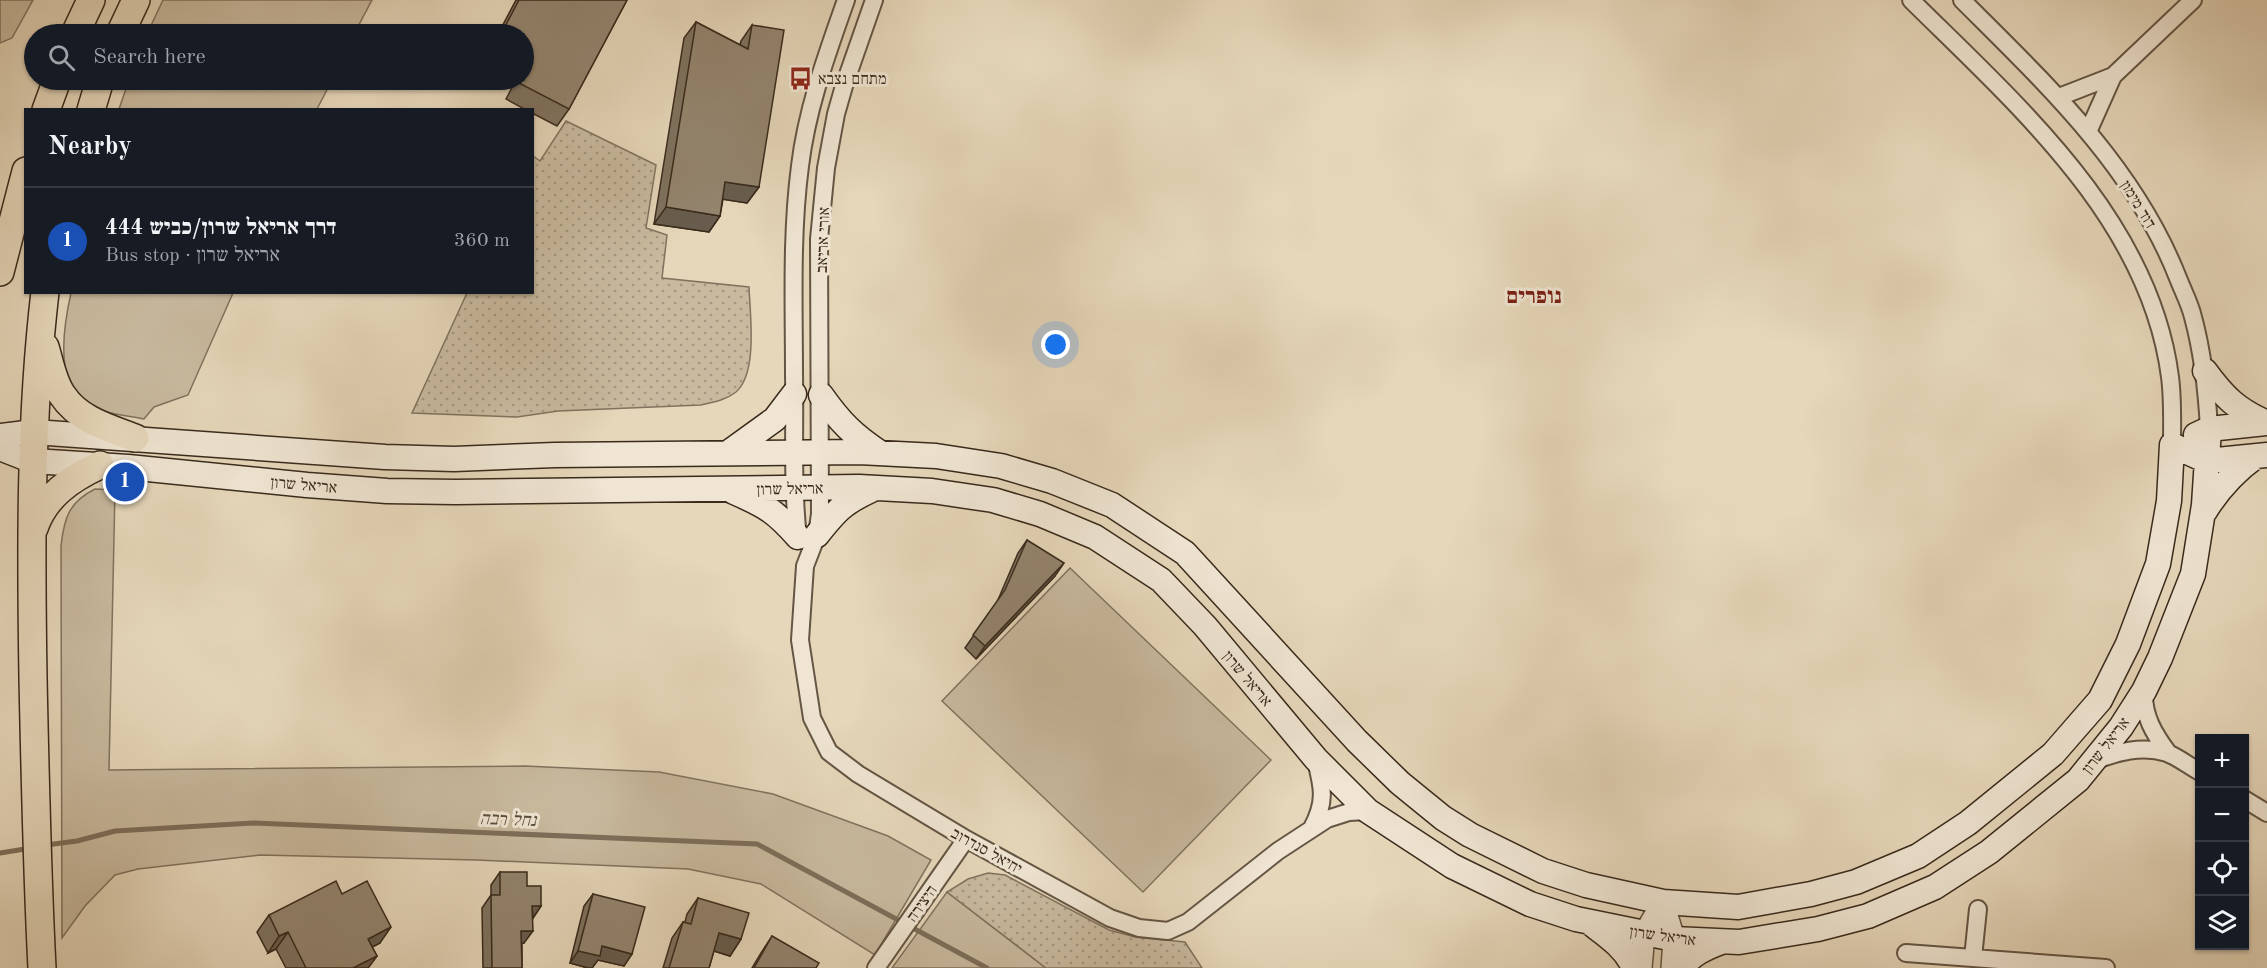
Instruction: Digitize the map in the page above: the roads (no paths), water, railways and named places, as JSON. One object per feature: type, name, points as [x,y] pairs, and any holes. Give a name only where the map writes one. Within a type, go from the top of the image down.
[{"type":"main road","points":[[80,24],[91,0]]},
{"type":"main road","points":[[125,24],[136,0]]},
{"type":"main road","points":[[47,108],[53,90]]},
{"type":"main road","points":[[92,108],[97,90]]},
{"type":"main road","points":[[0,272],[24,179]]},
{"type":"main road","points":[[42,968],[35,807],[32,532],[34,432],[45,294]]},
{"type":"main road","points":[[41,334],[57,386],[63,396],[88,419],[135,438]]},
{"type":"main road","points":[[2205,371],[2224,397],[2245,414],[2267,423]]},
{"type":"main road","points":[[728,453],[775,419],[794,394]]},
{"type":"main road","points":[[821,395],[840,421],[856,437],[880,453]]},
{"type":"main road","points":[[2172,445],[2209,429],[2267,423]]},
{"type":"main road","name":"דוד מימון","points":[[2207,461],[2209,429]]},
{"type":"main road","name":"אריאל שרון","points":[[0,436],[34,432],[408,458],[821,452],[936,456],[1001,465],[1052,481],[1112,505],[1185,554],[1357,741],[1400,783],[1443,818],[1506,854],[1543,871],[1586,885],[1663,902],[1738,907],[1811,894],[1856,882],[1918,856],[1968,823],[2053,754],[2100,700],[2128,644],[2158,564],[2169,501],[2172,445]]},
{"type":"main road","points":[[2172,445],[2207,461],[2262,455]]},
{"type":"main road","name":"אריאל שרון","points":[[0,448],[33,461],[387,490],[456,492],[875,488],[933,491],[993,500],[1041,514],[1095,537],[1161,580],[1205,626],[1316,759],[1368,811],[1452,866],[1530,904],[1589,922],[1674,939],[1739,942],[1818,929],[1868,915],[1935,887],[1989,852],[2078,780],[2121,727],[2144,691],[2160,658],[2193,573],[2202,516],[2207,461]]},
{"type":"main road","points":[[2202,516],[2219,488],[2237,470],[2262,455]]},
{"type":"main road","points":[[32,532],[47,501],[79,475],[99,465]]},
{"type":"main road","points":[[726,488],[762,504],[808,536],[849,500],[875,488]]},
{"type":"main road","points":[[1589,922],[1614,940],[1634,968]]},
{"type":"main road","points":[[1681,968],[1688,959],[1704,948],[1723,941]]},
{"type":"street","name":"אורי אריאב","points":[[795,452],[793,238],[800,164],[818,79],[846,0]]},
{"type":"street","name":"אורי אריאב","points":[[821,488],[819,239],[826,168],[836,114],[844,86],[874,0]]},
{"type":"street","name":"דוד מימון","points":[[1911,0],[2033,121],[2079,177],[2112,223],[2135,265],[2159,325],[2170,377],[2172,445]]},
{"type":"street","name":"דוד מימון","points":[[1962,0],[2059,97],[2142,204],[2167,250],[2193,315],[2205,371],[2209,429]]},
{"type":"street","points":[[2059,97],[2113,75],[2193,0]]},
{"type":"street","points":[[2088,132],[2113,75]]},
{"type":"street","name":"יחיאל סנדרוב","points":[[795,452],[795,488],[808,536]]},
{"type":"street","name":"יחיאל סנדרוב","points":[[821,488],[808,536],[800,640],[812,718],[829,752],[858,774],[966,839],[1110,918],[1139,928],[1168,931],[1188,922],[1278,851],[1327,819],[1350,812],[1368,811]]},
{"type":"street","points":[[2144,691],[2144,706],[2149,723],[2169,754]]},
{"type":"street","points":[[2094,761],[2131,750],[2169,754],[2195,770]]},
{"type":"street","points":[[1312,829],[1321,811],[1323,788],[1316,759]]},
{"type":"street","points":[[2249,803],[2267,813]]},
{"type":"street","name":"היצירה","points":[[876,968],[966,839]]},
{"type":"street","points":[[1641,968],[1644,934],[1663,902]]},
{"type":"street","points":[[1663,902],[1674,939],[1672,968]]},
{"type":"street","points":[[1973,958],[1978,909]]},
{"type":"street","points":[[1906,953],[2106,968]]},
{"type":"waterway","name":"נחל רבה","points":[[46,845],[77,841],[115,831],[253,823],[757,844],[987,968]]},
{"type":"waterway","name":"נחל רבה","points":[[0,853],[31,848]]},
{"type":"place","name":"מתחם נצבא","points":[[800,78]]},
{"type":"place","name":"דרך אריאל שרון/כביש 444","points":[[125,482]]},
{"type":"district","name":"נופרים","points":[[1534,295]]}]
